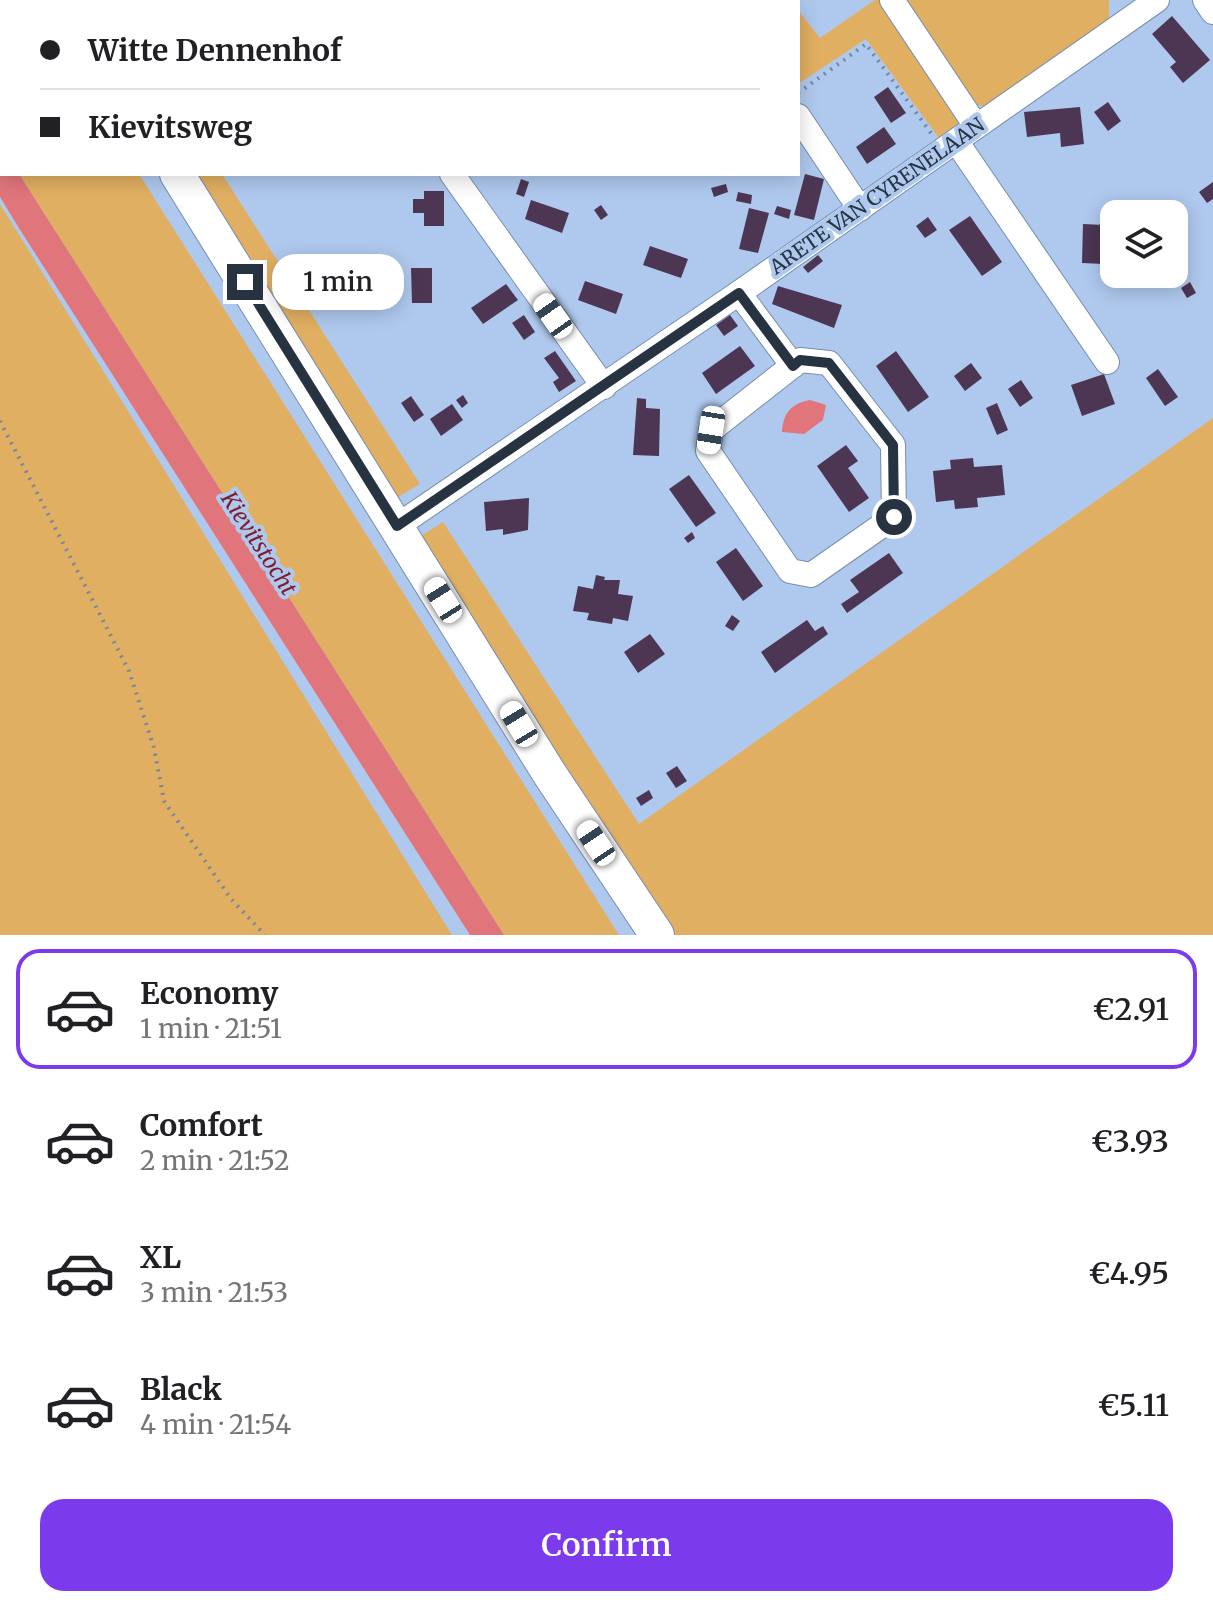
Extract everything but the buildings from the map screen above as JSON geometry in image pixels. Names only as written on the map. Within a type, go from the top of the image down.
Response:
[{"type":"street","points":[[892,0],[976,126]]},
{"type":"street","name":"ARETE VAN CYRENELAAN","points":[[397,526],[860,209],[976,126],[1122,10],[1157,0]]},
{"type":"street","points":[[1205,0],[1213,12]]},
{"type":"street","points":[[800,119],[860,209]]},
{"type":"street","points":[[949,145],[1107,362]]},
{"type":"street","points":[[178,176],[549,773],[657,935]]},
{"type":"street","points":[[453,176],[604,387]]},
{"type":"street","points":[[739,293],[793,366]]},
{"type":"street","points":[[800,360],[829,363],[893,445],[894,517],[811,575],[790,571],[708,451],[711,430],[793,366],[800,360]]},
{"type":"path","points":[[800,92],[866,44],[949,145]]},
{"type":"path","points":[[0,421],[129,671],[154,748],[164,801],[231,899],[265,935]]},
{"type":"shaded area","points":[[875,0],[885,0],[962,124],[939,138],[866,39],[800,83],[800,13],[820,38]]},
{"type":"shaded area","points":[[899,0],[1109,0],[1109,20],[987,106],[975,105]]},
{"type":"shaded area","points":[[0,176],[20,176],[504,935],[470,935],[0,197]]},
{"type":"shaded area","points":[[20,176],[140,176],[619,935],[504,935]]},
{"type":"shaded area","points":[[188,176],[223,176],[420,484],[393,500]]},
{"type":"shaded area","points":[[0,204],[452,935],[0,935]]},
{"type":"shaded area","points":[[810,400],[826,405],[823,420],[804,434],[782,432],[784,419],[790,410]]},
{"type":"shaded area","points":[[1213,418],[1213,935],[669,935],[418,538],[443,522],[639,824]]},
{"type":"route","points":[[245,282],[397,526],[739,293],[793,366],[800,360],[829,363],[893,445],[894,517]]},
{"type":"water label","name":"Kievitstocht","points":[[259,543]]}]
